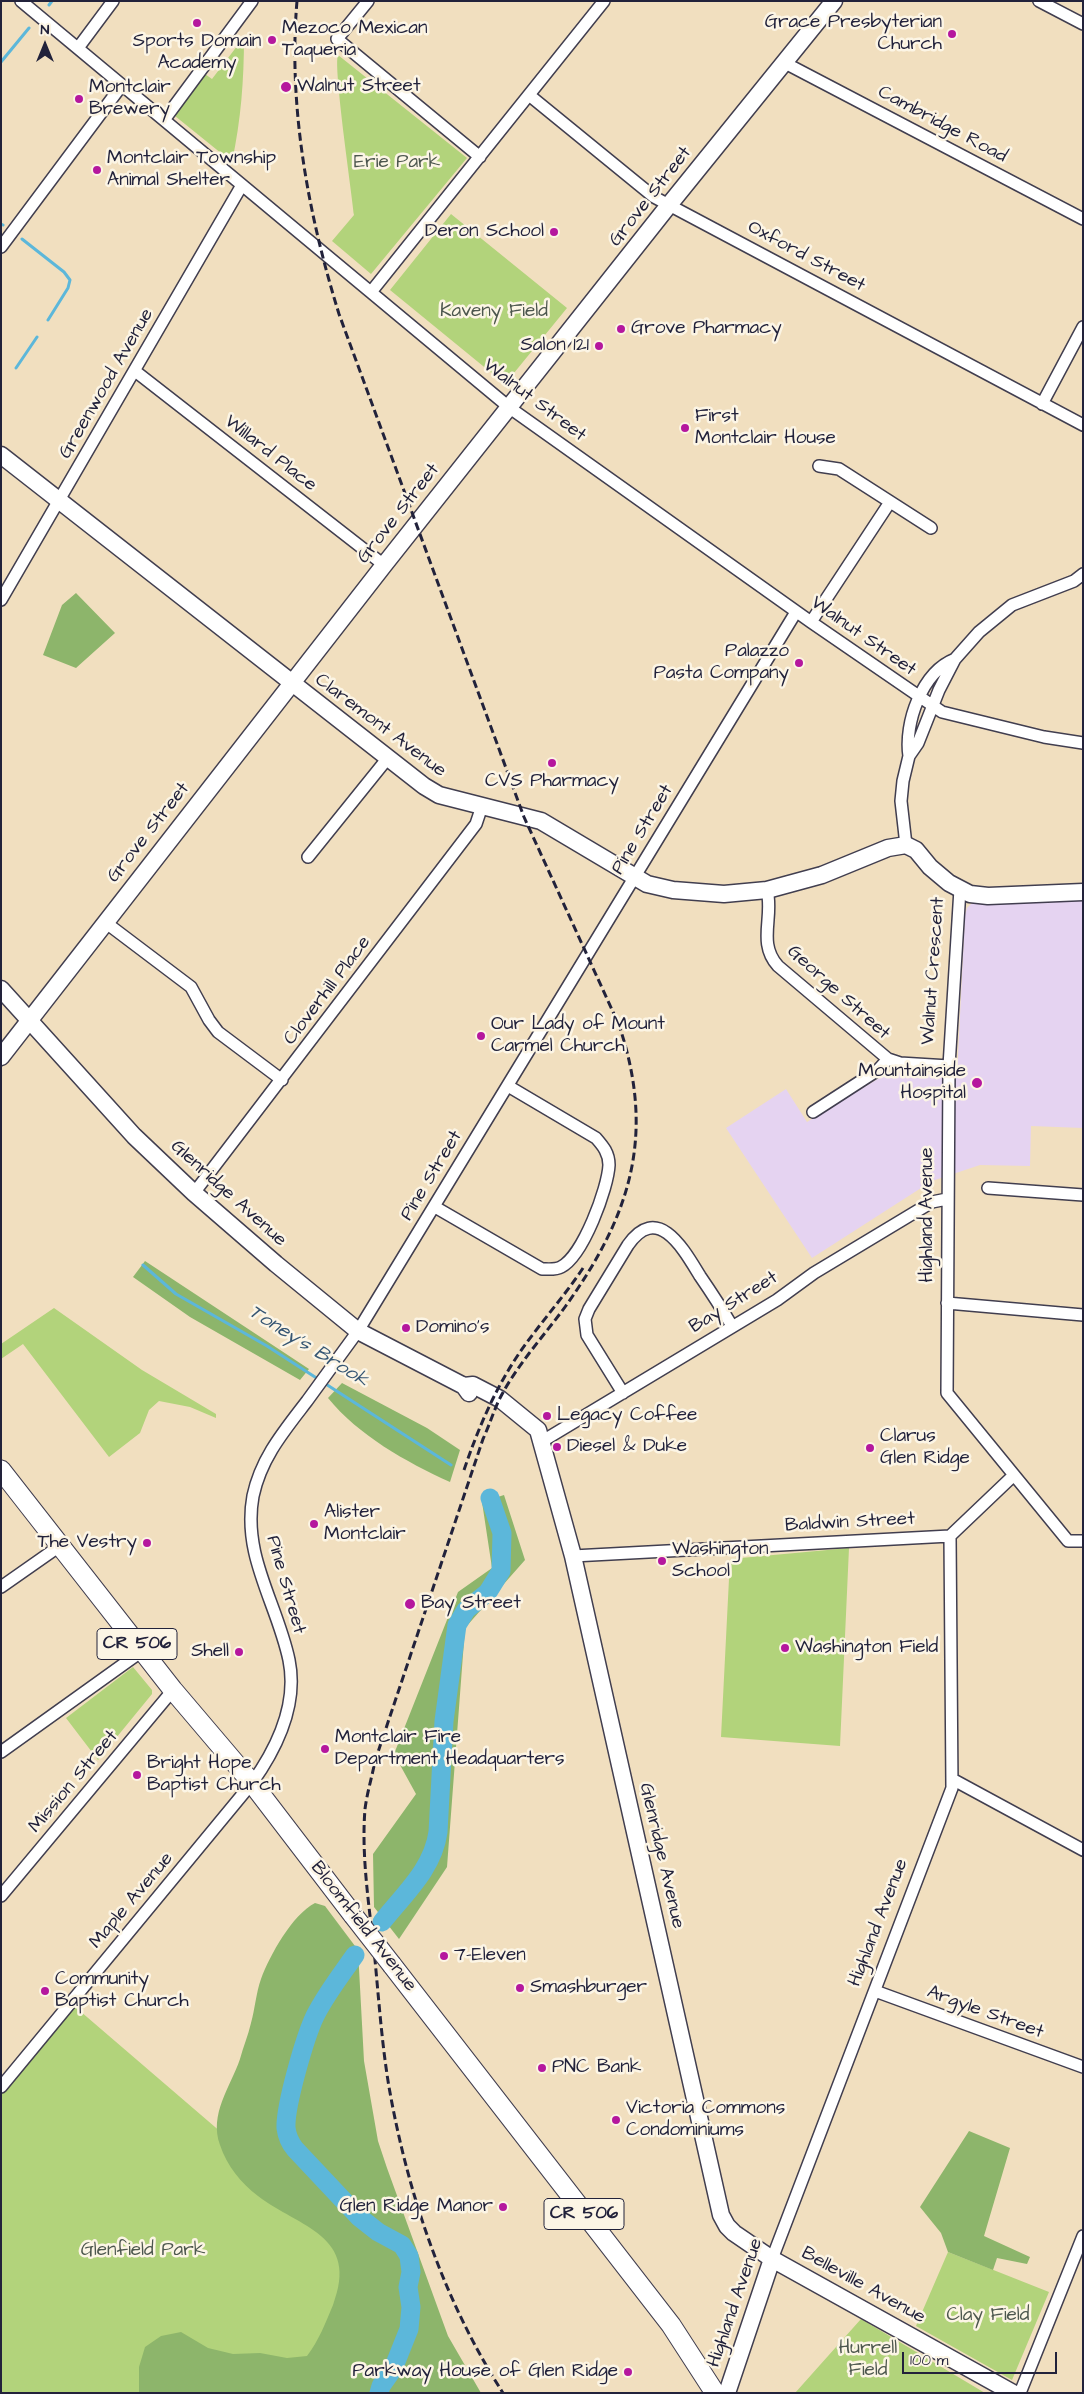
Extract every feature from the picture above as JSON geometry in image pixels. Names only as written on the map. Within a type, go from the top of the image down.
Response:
[{"type":"main road","name":"Bloomfield Avenue","points":[[1,1470],[173,1690],[252,1783],[671,2325],[715,2393]]},
{"type":"street","name":"Walnut Street","points":[[21,1],[510,408],[919,698],[947,713],[1035,735],[1083,743]]},
{"type":"street","points":[[78,48],[113,1]]},
{"type":"street","points":[[164,120],[252,1]]},
{"type":"street","points":[[368,1],[337,39],[480,157]]},
{"type":"street","points":[[371,292],[604,1]]},
{"type":"street","name":"Grove Street","points":[[1,1057],[384,565],[669,205],[834,1]]},
{"type":"street","points":[[1039,1],[1083,24]]},
{"type":"street","name":"Cambridge Road","points":[[785,63],[1083,219]]},
{"type":"street","points":[[1,248],[122,85]]},
{"type":"street","name":"Oxford Street","points":[[529,95],[654,197],[1083,425]]},
{"type":"street","name":"Greenwood Avenue","points":[[1,600],[242,185]]},
{"type":"street","points":[[1042,404],[1083,327]]},
{"type":"street","name":"Willard Place","points":[[135,371],[384,565]]},
{"type":"street","name":"Claremont Avenue","points":[[1,455],[387,759],[439,795],[541,821],[634,876],[657,887],[695,893],[724,894],[767,890],[822,875],[888,848],[906,845]]},
{"type":"street","points":[[819,466],[839,469],[931,528]]},
{"type":"street","points":[[811,622],[890,502]]},
{"type":"street","points":[[906,845],[901,801],[903,781],[909,756],[918,743],[932,706],[955,659],[979,632],[1012,605],[1080,581]]},
{"type":"street","name":"Pine Street","points":[[252,1783],[280,1733],[288,1706],[291,1680],[289,1659],[254,1554],[251,1529],[253,1497],[265,1460],[358,1331],[796,612]]},
{"type":"street","points":[[909,756],[907,742],[919,698],[928,683],[945,663],[955,659]]},
{"type":"street","points":[[308,858],[387,759]]},
{"type":"street","name":"Cloverhill Place","points":[[194,1193],[476,824],[482,806]]},
{"type":"street","name":"Walnut Crescent","points":[[906,845],[911,846],[930,867],[960,889],[949,1066]]},
{"type":"street","points":[[960,889],[970,894],[988,896],[1083,892]]},
{"type":"street","name":"George Street","points":[[767,890],[767,946],[773,960],[888,1059],[900,1063],[949,1066]]},
{"type":"street","points":[[105,922],[191,987],[208,1020],[218,1032],[282,1080]]},
{"type":"street","name":"Glenridge Avenue","points":[[1,989],[134,1136],[194,1193],[358,1331],[464,1386],[470,1394],[496,1408],[530,1436],[541,1442],[573,1556],[722,2215],[726,2226],[772,2259]]},
{"type":"street","points":[[813,1112],[878,1070],[888,1059]]},
{"type":"street","name":"Highland Avenue","points":[[949,1066],[947,1393],[1014,1475]]},
{"type":"street","points":[[435,1206],[542,1269],[561,1268],[575,1255],[588,1229],[605,1186],[609,1163],[606,1149],[596,1138],[508,1086]]},
{"type":"street","points":[[988,1188],[1083,1195]]},
{"type":"street","name":"Bay Street","points":[[541,1442],[777,1300],[814,1273],[932,1202],[947,1199]]},
{"type":"street","points":[[623,1393],[587,1335],[585,1319],[589,1309],[635,1236],[650,1228],[660,1229],[668,1233],[679,1243],[732,1326]]},
{"type":"street","points":[[947,1303],[1083,1315]]},
{"type":"street","points":[[950,1536],[1014,1475],[1068,1541],[1083,1541]]},
{"type":"street","name":"Highland Avenue","points":[[727,2393],[772,2259],[952,1788],[950,1536]]},
{"type":"street","name":"Baldwin Street","points":[[573,1556],[950,1536]]},
{"type":"street","points":[[1,1587],[61,1546]]},
{"type":"street","points":[[1,1752],[142,1651]]},
{"type":"street","name":"Mission Street","points":[[1,1896],[173,1690]]},
{"type":"street","points":[[952,1779],[1083,1850]]},
{"type":"street","name":"Maple Avenue","points":[[1,2086],[252,1783]]},
{"type":"street","name":"Argyle Street","points":[[874,1991],[1083,2067]]},
{"type":"street","points":[[1020,2393],[1083,2236]]},
{"type":"street","name":"Belleville Avenue","points":[[772,2259],[1013,2393]]},
{"type":"shaded area","name":"Mountainside Hospital","points":[[1083,899],[1083,1128],[1031,1126],[1030,1166],[980,1165],[932,1181],[812,1258],[726,1128],[786,1089],[807,1122],[889,1072],[957,1076],[965,915],[967,908],[971,904]]},
{"type":"green space","points":[[244,37],[241,100],[232,162],[175,116],[205,74],[212,79]]},
{"type":"green space","name":"Erie Park","points":[[338,55],[467,158],[371,274],[332,241],[354,215],[340,105]]},
{"type":"green space","name":"Kaveny Field","points":[[451,214],[567,308],[505,384],[390,290]]},
{"type":"green space","points":[[76,593],[115,633],[76,668],[43,655],[62,605]]},
{"type":"green space","points":[[145,1261],[309,1369],[300,1380],[190,1317],[133,1277]]},
{"type":"green space","points":[[54,1308],[142,1370],[216,1414],[216,1418],[190,1407],[159,1401],[149,1410],[140,1433],[109,1457],[23,1344],[1,1359],[1,1344]]},
{"type":"green space","points":[[342,1383],[427,1428],[460,1450],[450,1482],[400,1456],[368,1436],[354,1424],[328,1398]]},
{"type":"green space","points":[[504,1495],[525,1560],[465,1628],[447,1867],[399,1939],[374,1907],[373,1854],[416,1794],[394,1754],[458,1592],[492,1568],[482,1502]]},
{"type":"green space","name":"Washington Field","points":[[849,1548],[840,1746],[721,1737],[730,1559]]},
{"type":"green space","points":[[133,1667],[152,1690],[152,1694],[98,1760],[66,1718]]},
{"type":"green space","points":[[315,1903],[325,1906],[358,1950],[364,2061],[378,2141],[448,2336],[481,2393],[139,2393],[139,2367],[145,2347],[161,2336],[181,2332],[208,2348],[233,2354],[260,2353],[287,2358],[307,2356],[318,2338],[333,2305],[339,2282],[339,2263],[332,2248],[321,2236],[274,2207],[246,2186],[226,2160],[217,2134],[217,2123],[222,2101],[240,2059],[250,2028],[259,1984],[265,1969],[290,1926],[306,1909]]},
{"type":"green space","name":"Glenfield Park","points":[[73,2005],[371,2261],[301,2393],[1,2393],[1,2092]]},
{"type":"green space","points":[[969,2131],[1010,2148],[984,2236],[1030,2257],[1027,2264],[997,2258],[993,2270],[948,2252],[941,2233],[920,2207]]},
{"type":"green space","name":"Clay Field","points":[[948,2252],[1049,2292],[1012,2380],[916,2326]]},
{"type":"green space","name":"Hurrell Field","points":[[861,2319],[985,2393],[795,2393]]},
{"type":"waterway","name":"Toney's Brook","points":[[49,5],[52,1]]},
{"type":"waterway","name":"Toney's Brook","points":[[1,62],[29,28]]},
{"type":"waterway","name":"Toney's Brook","points":[[22,239],[64,272],[70,280],[68,288],[48,320]]},
{"type":"waterway","name":"Toney's Brook","points":[[16,368],[37,337]]},
{"type":"waterway","name":"Toney's Brook","points":[[143,1265],[176,1294],[267,1346],[451,1465]]},
{"type":"waterway","name":"Toney's Brook","points":[[382,1922],[424,1869],[435,1845],[438,1832],[444,1721],[457,1625],[466,1610],[488,1592],[501,1571],[502,1533],[490,1498]]},
{"type":"waterway","name":"Toney's Brook","points":[[355,1955],[324,2000],[311,2026],[292,2088],[286,2128],[289,2139],[295,2149],[359,2217],[378,2232],[402,2245],[409,2256],[411,2272],[408,2287],[411,2307],[409,2329],[393,2369],[381,2386],[379,2393]]},
{"type":"railway","points":[[297,1],[295,80],[303,159],[318,238],[339,314],[524,817],[619,1025],[630,1065],[635,1103],[636,1138],[631,1173],[621,1206],[606,1240],[588,1273],[565,1307],[513,1375],[497,1405],[483,1439],[375,1761],[365,1809],[364,1847],[384,2055],[397,2127],[418,2207],[446,2284],[463,2322],[503,2393]]},
{"type":"railway","points":[[464,1470],[487,1411],[501,1382],[526,1344],[585,1265]]},
{"type":"place","name":"Sports Domain Academy","points":[[197,23]]},
{"type":"place","name":"Grace Presbyterian Church","points":[[952,34]]},
{"type":"place","name":"Mezoco Mexican Taqueria","points":[[272,40]]},
{"type":"place","name":"Walnut Street","points":[[286,87]]},
{"type":"place","name":"Montclair Brewery","points":[[79,99]]},
{"type":"place","name":"Montclair Township Animal Shelter","points":[[97,170]]},
{"type":"place","name":"Deron School","points":[[554,232]]},
{"type":"place","name":"Grove Pharmacy","points":[[621,329]]},
{"type":"place","name":"Salon 121","points":[[599,346]]},
{"type":"place","name":"First Montclair House","points":[[685,428]]},
{"type":"place","name":"Palazzo Pasta Company","points":[[799,663]]},
{"type":"place","name":"CVS Pharmacy","points":[[552,763]]},
{"type":"place","name":"Our Lady of Mount Carmel Church","points":[[481,1036]]},
{"type":"place","name":"Mountainside Hospital","points":[[977,1083]]},
{"type":"place","name":"Domino's","points":[[406,1328]]},
{"type":"place","name":"Legacy Coffee","points":[[547,1416]]},
{"type":"place","name":"Diesel & Duke","points":[[557,1447]]},
{"type":"place","name":"Clarus Glen Ridge","points":[[870,1448]]},
{"type":"place","name":"Alister Montclair","points":[[314,1524]]},
{"type":"place","name":"The Vestry","points":[[147,1543]]},
{"type":"place","name":"Washington School","points":[[662,1561]]},
{"type":"place","name":"Bay Street","points":[[410,1604]]},
{"type":"place","name":"Washington Field","points":[[785,1648]]},
{"type":"place","name":"Shell","points":[[239,1652]]},
{"type":"place","name":"Montclair Fire Department Headquarters","points":[[325,1749]]},
{"type":"place","name":"Bright Hope Baptist Church","points":[[137,1775]]},
{"type":"place","name":"7-Eleven","points":[[444,1956]]},
{"type":"place","name":"Smashburger","points":[[520,1988]]},
{"type":"place","name":"Community Baptist Church","points":[[45,1991]]},
{"type":"place","name":"PNC Bank","points":[[542,2068]]},
{"type":"place","name":"Victoria Commons Condominiums","points":[[616,2120]]},
{"type":"place","name":"Glen Ridge Manor","points":[[503,2207]]},
{"type":"place","name":"Parkway House of Glen Ridge","points":[[628,2372]]}]
